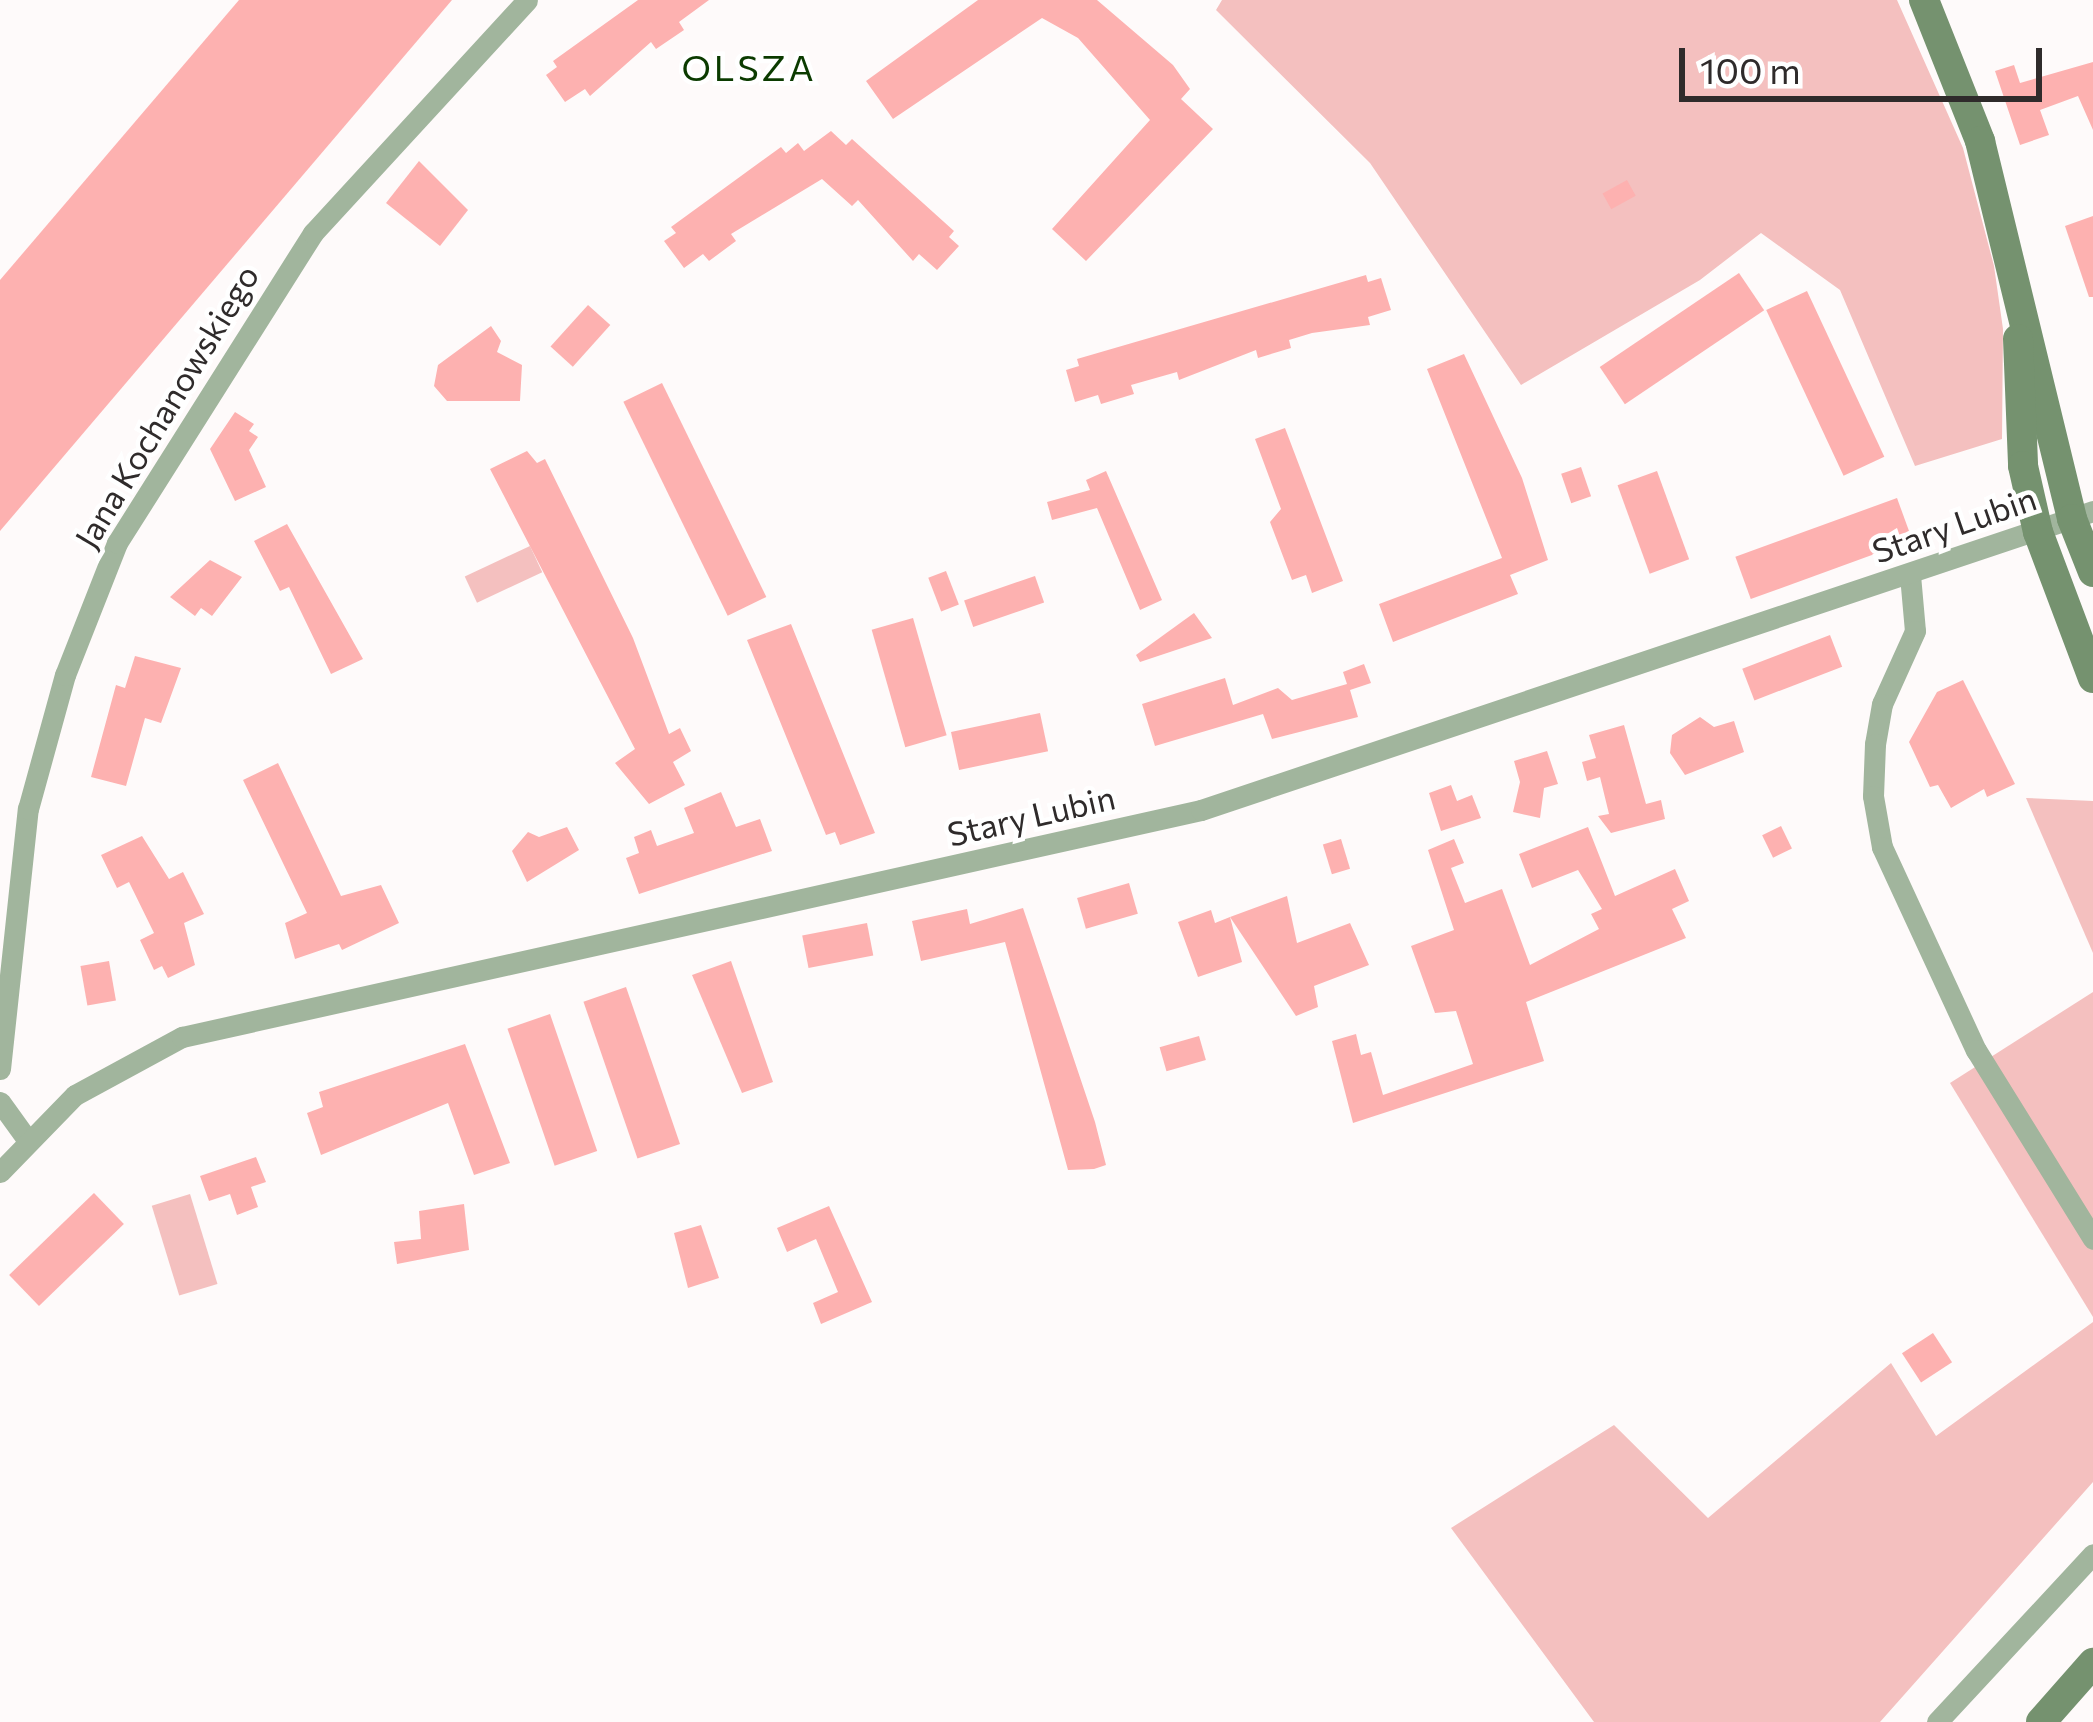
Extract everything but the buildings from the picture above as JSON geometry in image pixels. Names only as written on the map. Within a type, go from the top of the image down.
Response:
[{"type":"street","name":"Jana Kochanowskiego","points":[[0,1069],[28,808],[65,675],[117,543],[313,233],[527,0]]},
{"type":"street","points":[[1927,1],[1980,142],[2082,515],[2093,572]]},
{"type":"street","points":[[2017,273],[2020,439],[2038,532],[2093,678]]},
{"type":"street","name":"Stary Lubin","points":[[0,1172],[26,1138],[116,1066],[182,1037],[1201,810],[2082,515]]},
{"type":"street","points":[[1910,575],[1915,631],[1882,704],[1875,744],[1882,847],[1976,1050],[2093,1239]]},
{"type":"street","points":[[0,1102],[26,1138]]},
{"type":"street","points":[[1937,1722],[2093,1554]]},
{"type":"street","points":[[2041,1722],[2093,1663]]},
{"type":"shaded area","points":[[1222,0],[1897,0],[1963,148],[1994,266],[2003,329],[2002,439],[1915,466],[1840,290],[1761,233],[1700,280],[1521,385],[1370,163],[1216,10]]},
{"type":"shaded area","points":[[530,546],[542,572],[477,603],[465,576]]},
{"type":"shaded area","points":[[2026,798],[2093,801],[2093,953]]},
{"type":"shaded area","points":[[2093,992],[2093,1317],[1950,1083]]},
{"type":"shaded area","points":[[190,1194],[217,1284],[179,1296],[152,1206]]},
{"type":"shaded area","points":[[2093,1322],[2093,1482],[1880,1722],[1594,1722],[1451,1528],[1614,1425],[1708,1518],[1891,1363],[1936,1436]]},
{"type":"district","name":"OLSZA","points":[[749,67]]}]
